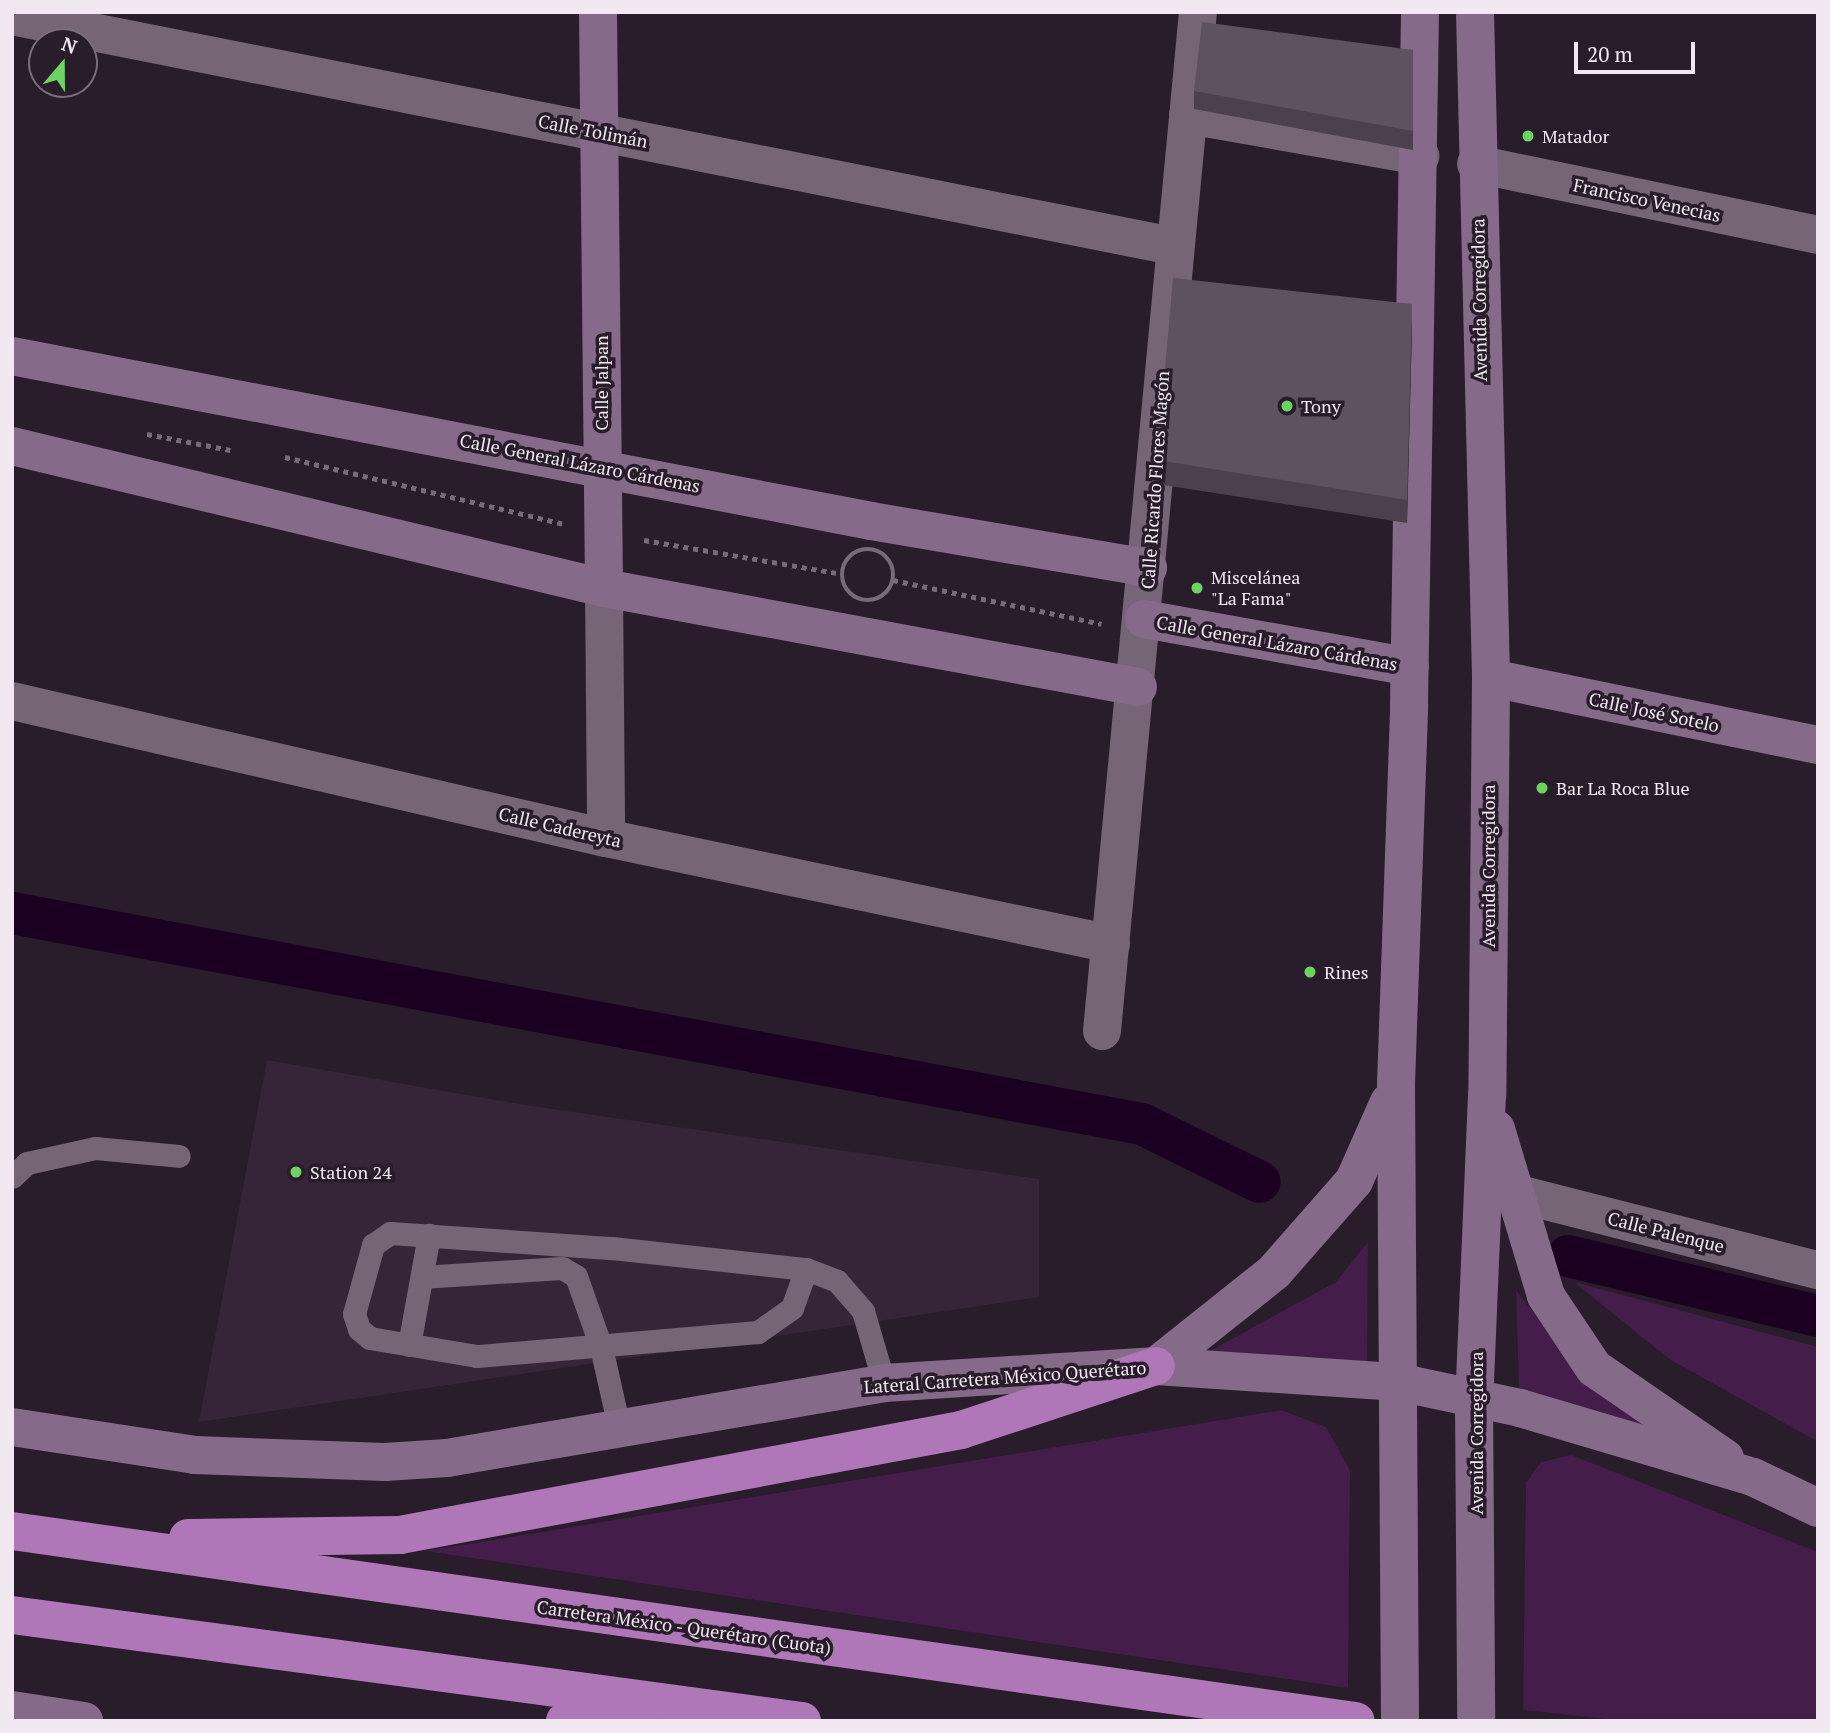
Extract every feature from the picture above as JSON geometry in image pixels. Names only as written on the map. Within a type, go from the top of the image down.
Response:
[{"type":"highway","points":[[64,1539],[400,1535],[961,1430],[1156,1366]]},
{"type":"highway","name":"Carretera México - Querétaro (Cuota)","points":[[12,1531],[1356,1721]]},
{"type":"highway","points":[[12,1615],[691,1703],[802,1721]]},
{"type":"highway","points":[[565,1721],[691,1703]]},
{"type":"main road","name":"Calle Jalpan","points":[[598,12],[601,132],[600,466],[604,588]]},
{"type":"main road","points":[[1401,1721],[1396,1084],[1410,667],[1420,12]]},
{"type":"main road","name":"Avenida Corregidora","points":[[1475,12],[1476,164],[1491,678],[1487,1095],[1474,1400],[1476,1721]]},
{"type":"main road","name":"Calle General Lázaro Cárdenas","points":[[12,356],[600,466],[871,521],[1148,568]]},
{"type":"main road","points":[[12,446],[604,588],[1138,687]]},
{"type":"main road","name":"Calle General Lázaro Cárdenas","points":[[1143,626],[1410,667]]},
{"type":"main road","name":"Calle José Sotelo","points":[[1491,678],[1818,745]]},
{"type":"main road","points":[[1156,1366],[1274,1272],[1347,1190],[1376,1138],[1396,1084]]},
{"type":"main road","points":[[1487,1095],[1546,1296],[1594,1368],[1753,1477]]},
{"type":"main road","name":"Lateral Carretera México Querétaro","points":[[12,1427],[194,1455],[385,1462],[447,1458],[884,1383],[1156,1366],[1398,1382],[1520,1408],[1753,1477],[1818,1508]]},
{"type":"main road","points":[[12,1710],[84,1721]]},
{"type":"street","name":"Calle Ricardo Flores Magón","points":[[1102,1031],[1138,687],[1173,246],[1198,12]]},
{"type":"street","name":"Calle Tolimán","points":[[12,16],[1173,246]]},
{"type":"street","points":[[1188,116],[1419,156]]},
{"type":"street","name":"Francisco Venecias","points":[[1476,164],[1818,235]]},
{"type":"street","name":"Calle Jalpan","points":[[604,588],[606,838]]},
{"type":"street","name":"Calle Cadereyta","points":[[12,701],[606,838],[1111,944]]},
{"type":"street","name":"Calle Palenque","points":[[1515,1193],[1818,1270]]},
{"type":"lane","points":[[12,1177],[27,1163],[95,1148],[179,1156]]},
{"type":"lane","points":[[806,1269],[792,1308],[758,1332],[477,1356],[370,1338],[359,1329],[354,1314],[373,1245],[380,1237],[390,1233],[806,1269],[837,1281],[863,1311],[884,1383]]},
{"type":"lane","points":[[409,1345],[429,1235]]},
{"type":"lane","points":[[422,1277],[562,1268],[576,1276],[601,1347],[620,1427]]},
{"type":"path","points":[[231,460],[233,440]]},
{"type":"path","points":[[282,467],[285,447]]},
{"type":"path","points":[[285,457],[602,533],[842,574]]},
{"type":"path","points":[[867,549],[889,560],[893,580],[881,597],[860,600],[844,585],[842,574],[851,555],[867,549]]},
{"type":"path","points":[[893,580],[1143,626]]},
{"type":"shaded area","points":[[267,1060],[525,1105],[1039,1179],[1039,1297],[199,1422]]},
{"type":"shaded area","points":[[1368,1242],[1367,1366],[1208,1352],[1336,1282]]},
{"type":"shaded area","points":[[1574,1282],[1818,1347],[1818,1442],[1669,1359]]},
{"type":"shaded area","points":[[1516,1290],[1558,1345],[1670,1443],[1519,1390]]},
{"type":"shaded area","points":[[1281,1410],[1326,1427],[1350,1470],[1348,1688],[426,1551]]},
{"type":"shaded area","points":[[1571,1455],[1818,1552],[1818,1721],[1624,1721],[1523,1710],[1526,1483],[1541,1462]]},
{"type":"building","points":[[1202,22],[1413,50],[1413,131],[1194,91]]},
{"type":"building","name":"Tony","points":[[1173,278],[1412,304],[1407,500],[1157,460]]},
{"type":"waterway","points":[[12,913],[1142,1124],[1260,1182]]},
{"type":"waterway","points":[[1568,1256],[1818,1316]]},
{"type":"place","name":"Matador","points":[[1528,136]]},
{"type":"place","name":"Tony","points":[[1287,406]]},
{"type":"place","name":"Miscelánea \"La Fama\"","points":[[1197,588]]},
{"type":"place","name":"Bar La Roca Blue","points":[[1542,788]]},
{"type":"place","name":"Rines","points":[[1310,972]]},
{"type":"place","name":"Station 24","points":[[296,1172]]}]
